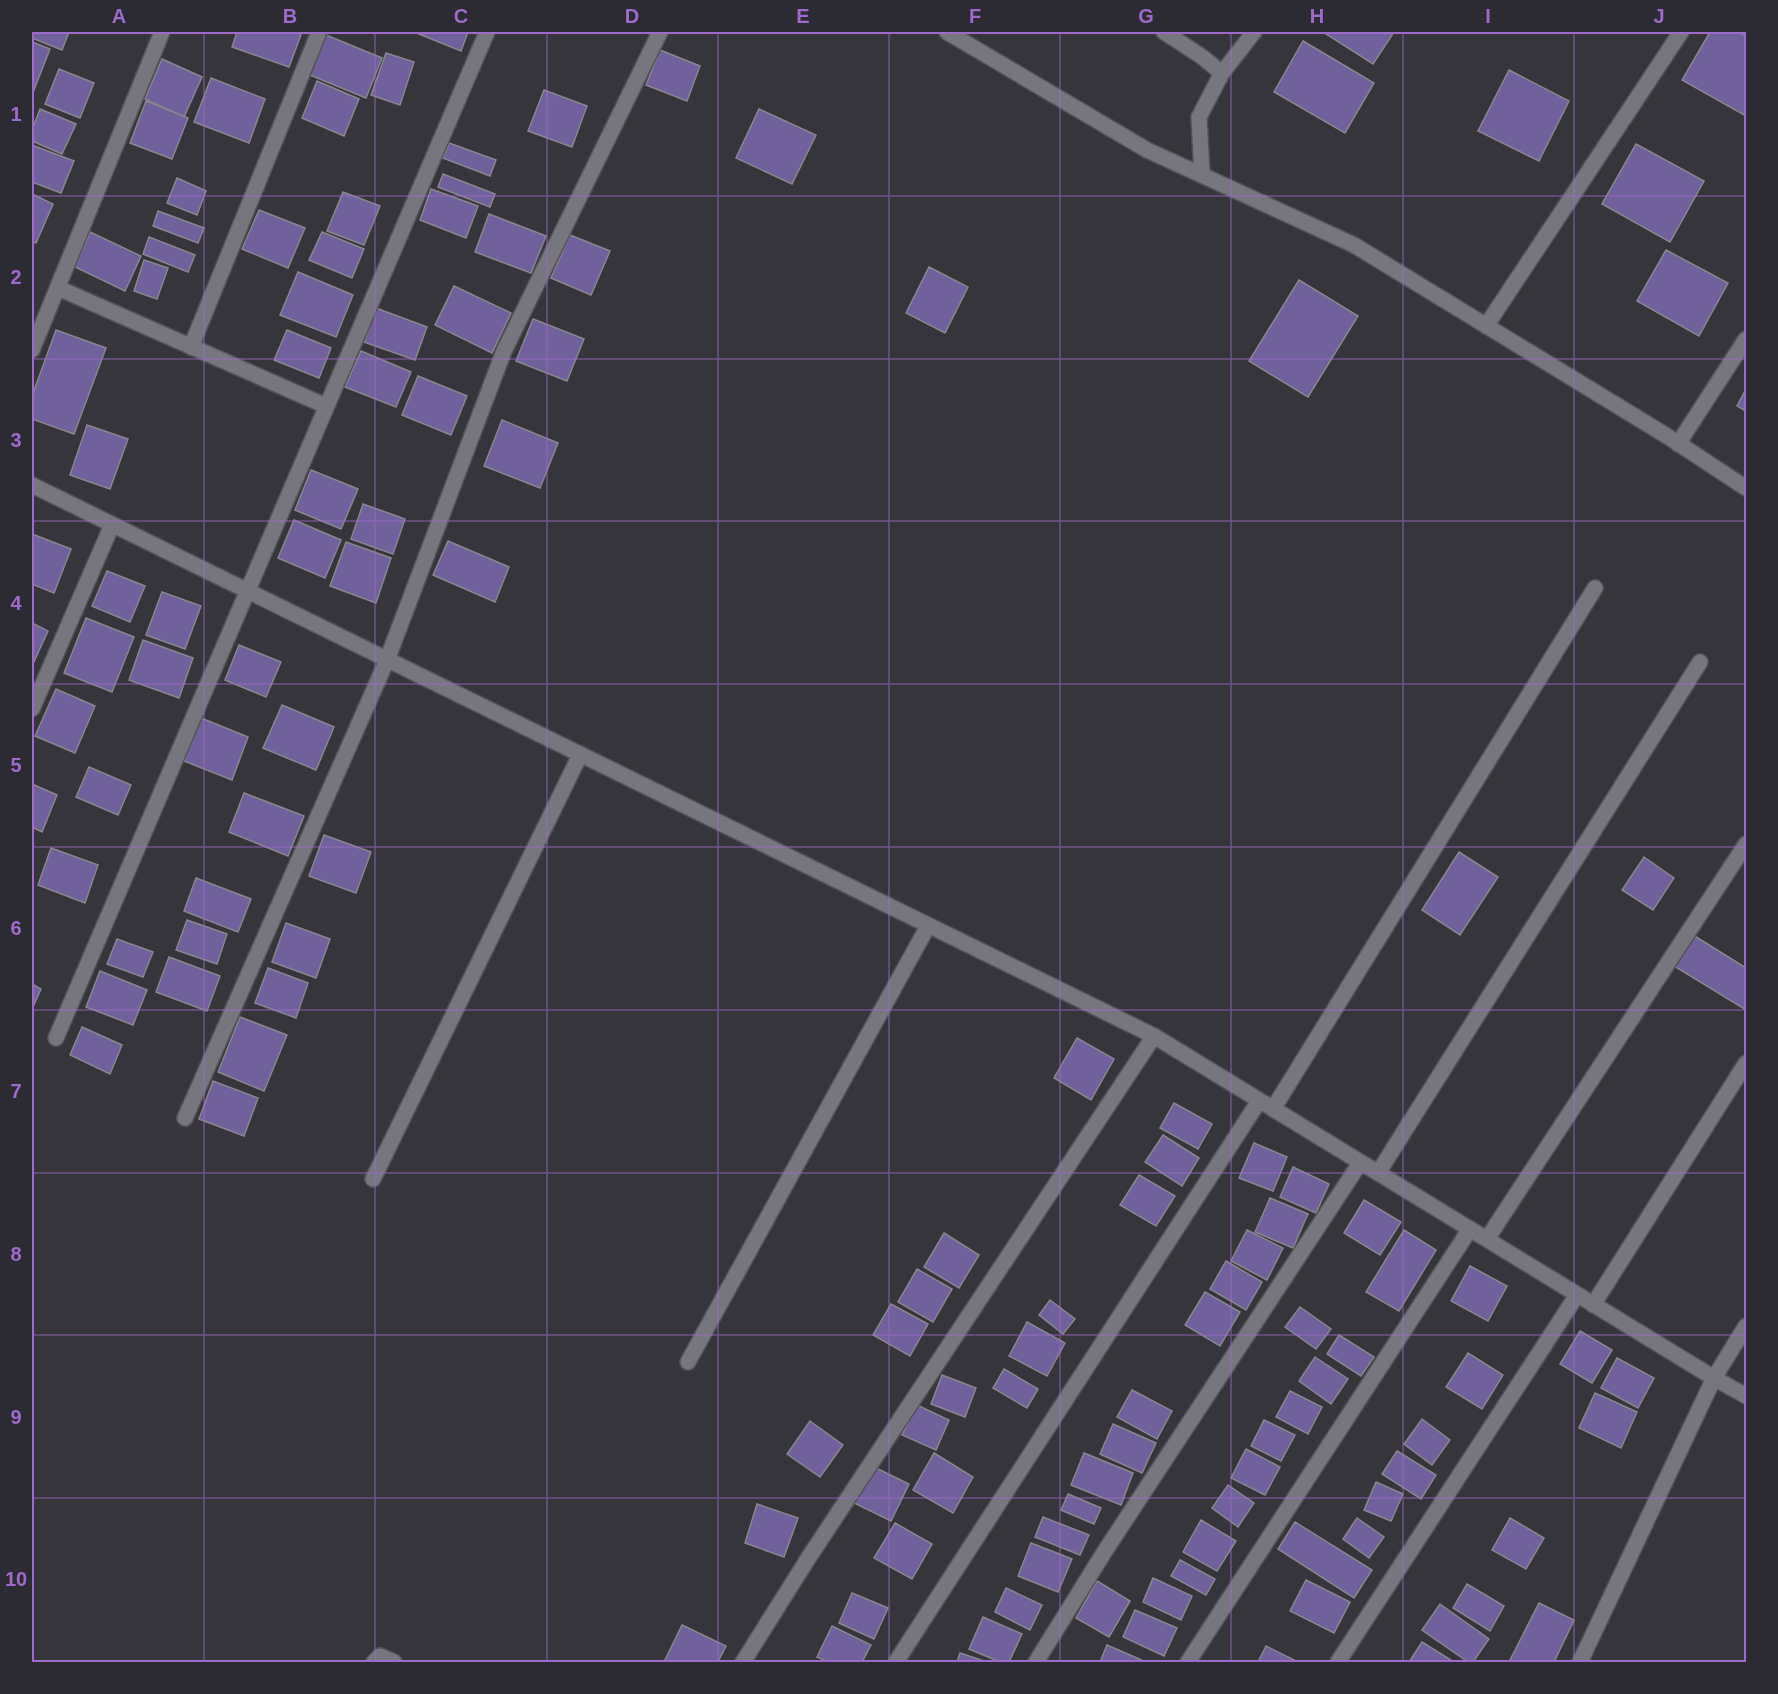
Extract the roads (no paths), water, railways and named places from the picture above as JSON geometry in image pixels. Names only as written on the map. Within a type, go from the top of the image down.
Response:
[{"type":"street","points":[[32,350],[162,32]]},
{"type":"street","points":[[191,347],[319,32]]},
{"type":"street","points":[[56,1038],[486,32]]},
{"type":"street","points":[[185,1118],[387,660],[504,351],[660,32]]},
{"type":"street","points":[[947,32],[1147,150],[1354,245],[1746,488]]},
{"type":"street","points":[[1164,32],[1222,73]]},
{"type":"street","points":[[1202,175],[1199,117],[1222,73],[1254,32]]},
{"type":"street","points":[[1486,326],[1681,32]]},
{"type":"street","points":[[58,288],[326,406]]},
{"type":"street","points":[[1678,444],[1746,339]]},
{"type":"street","points":[[32,485],[1154,1036],[1746,1396]]},
{"type":"street","points":[[32,709],[112,525]]},
{"type":"street","points":[[1273,1109],[1595,588]]},
{"type":"street","points":[[1378,1173],[1700,662]]},
{"type":"street","points":[[373,1179],[580,755]]},
{"type":"street","points":[[1487,1239],[1746,844]]},
{"type":"street","points":[[688,1362],[928,926]]},
{"type":"street","points":[[743,1662],[809,1557],[1154,1036]]},
{"type":"street","points":[[1593,1305],[1746,1063]]},
{"type":"street","points":[[896,1662],[1259,1101]]},
{"type":"street","points":[[1036,1662],[1105,1551],[1360,1162]]},
{"type":"street","points":[[1188,1662],[1470,1229]]},
{"type":"street","points":[[1338,1662],[1577,1294]]},
{"type":"street","points":[[1580,1662],[1714,1378],[1746,1326]]},
{"type":"street","points":[[374,1662],[380,1656],[394,1662]]}]
